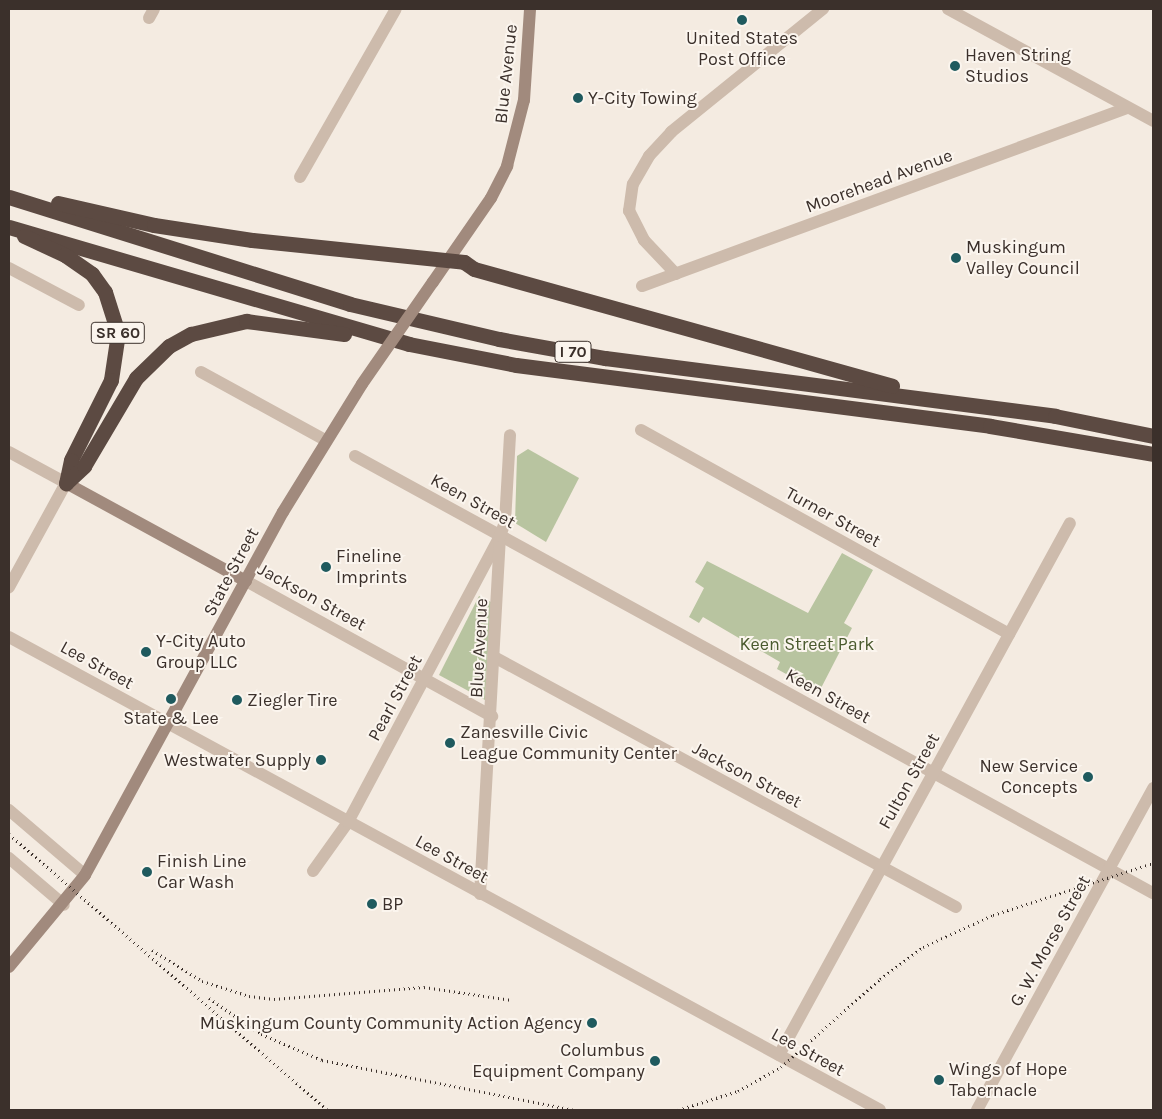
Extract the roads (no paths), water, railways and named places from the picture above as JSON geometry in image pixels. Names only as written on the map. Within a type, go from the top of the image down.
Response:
[{"type":"highway","points":[[9,196],[154,225],[447,262],[464,262],[474,269],[941,400]]},
{"type":"highway","name":"I 70","points":[[9,196],[350,304],[499,339],[605,358],[1055,416],[1153,436]]},
{"type":"highway","name":"I 70","points":[[9,228],[409,344],[516,365],[990,426],[1153,454]]},
{"type":"highway","name":"SR 60","points":[[9,228],[65,255],[92,274],[114,313],[117,354],[111,380],[71,460],[66,483]]},
{"type":"highway","points":[[66,483],[84,466],[136,378],[169,346],[191,334],[230,324],[275,322],[409,344]]},
{"type":"main road","name":"Blue Avenue","points":[[491,198],[516,139],[524,100],[530,9]]},
{"type":"main road","name":"State Street","points":[[9,967],[64,905],[85,875],[325,440],[491,198]]},
{"type":"main road","name":"Jackson Street","points":[[66,483],[246,581]]},
{"type":"street","points":[[300,177],[396,9]]},
{"type":"street","points":[[676,274],[644,240],[629,211],[633,184],[649,156],[678,126],[823,9]]},
{"type":"street","points":[[948,9],[1153,122]]},
{"type":"street","name":"Moorehead Avenue","points":[[642,286],[1127,108]]},
{"type":"street","points":[[9,268],[79,305]]},
{"type":"street","points":[[201,372],[325,440]]},
{"type":"street","name":"Turner Street","points":[[641,430],[1009,634]]},
{"type":"street","name":"Blue Avenue","points":[[480,894],[496,658],[500,536],[505,522],[510,435]]},
{"type":"street","name":"Jackson Street","points":[[9,452],[66,483]]},
{"type":"street","name":"Keen Street","points":[[355,456],[1153,893]]},
{"type":"street","points":[[9,587],[66,483]]},
{"type":"street","name":"Fulton Street","points":[[778,1055],[1070,523]]},
{"type":"street","name":"Pearl Street","points":[[313,871],[348,822],[500,536]]},
{"type":"street","name":"Jackson Street","points":[[246,581],[492,716]]},
{"type":"street","name":"Lee Street","points":[[9,637],[880,1110]]},
{"type":"street","name":"Jackson Street","points":[[496,658],[956,907]]},
{"type":"street","name":"G. W. Morse Street","points":[[977,1110],[1153,788]]},
{"type":"street","points":[[9,810],[85,875]]},
{"type":"street","points":[[9,858],[64,905]]},
{"type":"railway","points":[[9,834],[328,1110]]},
{"type":"railway","points":[[678,1110],[738,1091],[781,1067],[880,979],[923,947],[993,915],[1153,863]]},
{"type":"railway","points":[[152,950],[202,981],[249,996],[274,999],[424,987],[512,1000]]},
{"type":"railway","points":[[209,998],[261,1034],[322,1060],[574,1110]]},
{"type":"place","name":"United States Post Office","points":[[742,20]]},
{"type":"place","name":"Haven String Studios","points":[[955,66]]},
{"type":"place","name":"Y-City Towing","points":[[578,98]]},
{"type":"place","name":"Muskingum Valley Council","points":[[956,258]]},
{"type":"place","name":"Fineline Imprints","points":[[326,567]]},
{"type":"place","name":"Y-City Auto Group LLC","points":[[146,652]]},
{"type":"place","name":"State & Lee","points":[[171,699]]},
{"type":"place","name":"Ziegler Tire","points":[[237,700]]},
{"type":"place","name":"Zanesville Civic League Community Center","points":[[450,743]]},
{"type":"place","name":"Westwater Supply","points":[[321,760]]},
{"type":"place","name":"New Service Concepts","points":[[1088,777]]},
{"type":"place","name":"Finish Line Car Wash","points":[[147,872]]},
{"type":"place","name":"BP","points":[[372,904]]},
{"type":"place","name":"Muskingum County Community Action Agency","points":[[592,1023]]},
{"type":"place","name":"Columbus Equipment Company","points":[[655,1061]]},
{"type":"place","name":"Wings of Hope Tabernacle","points":[[939,1080]]},
{"type":"park label","name":"Keen Street Park","points":[[807,644]]}]
